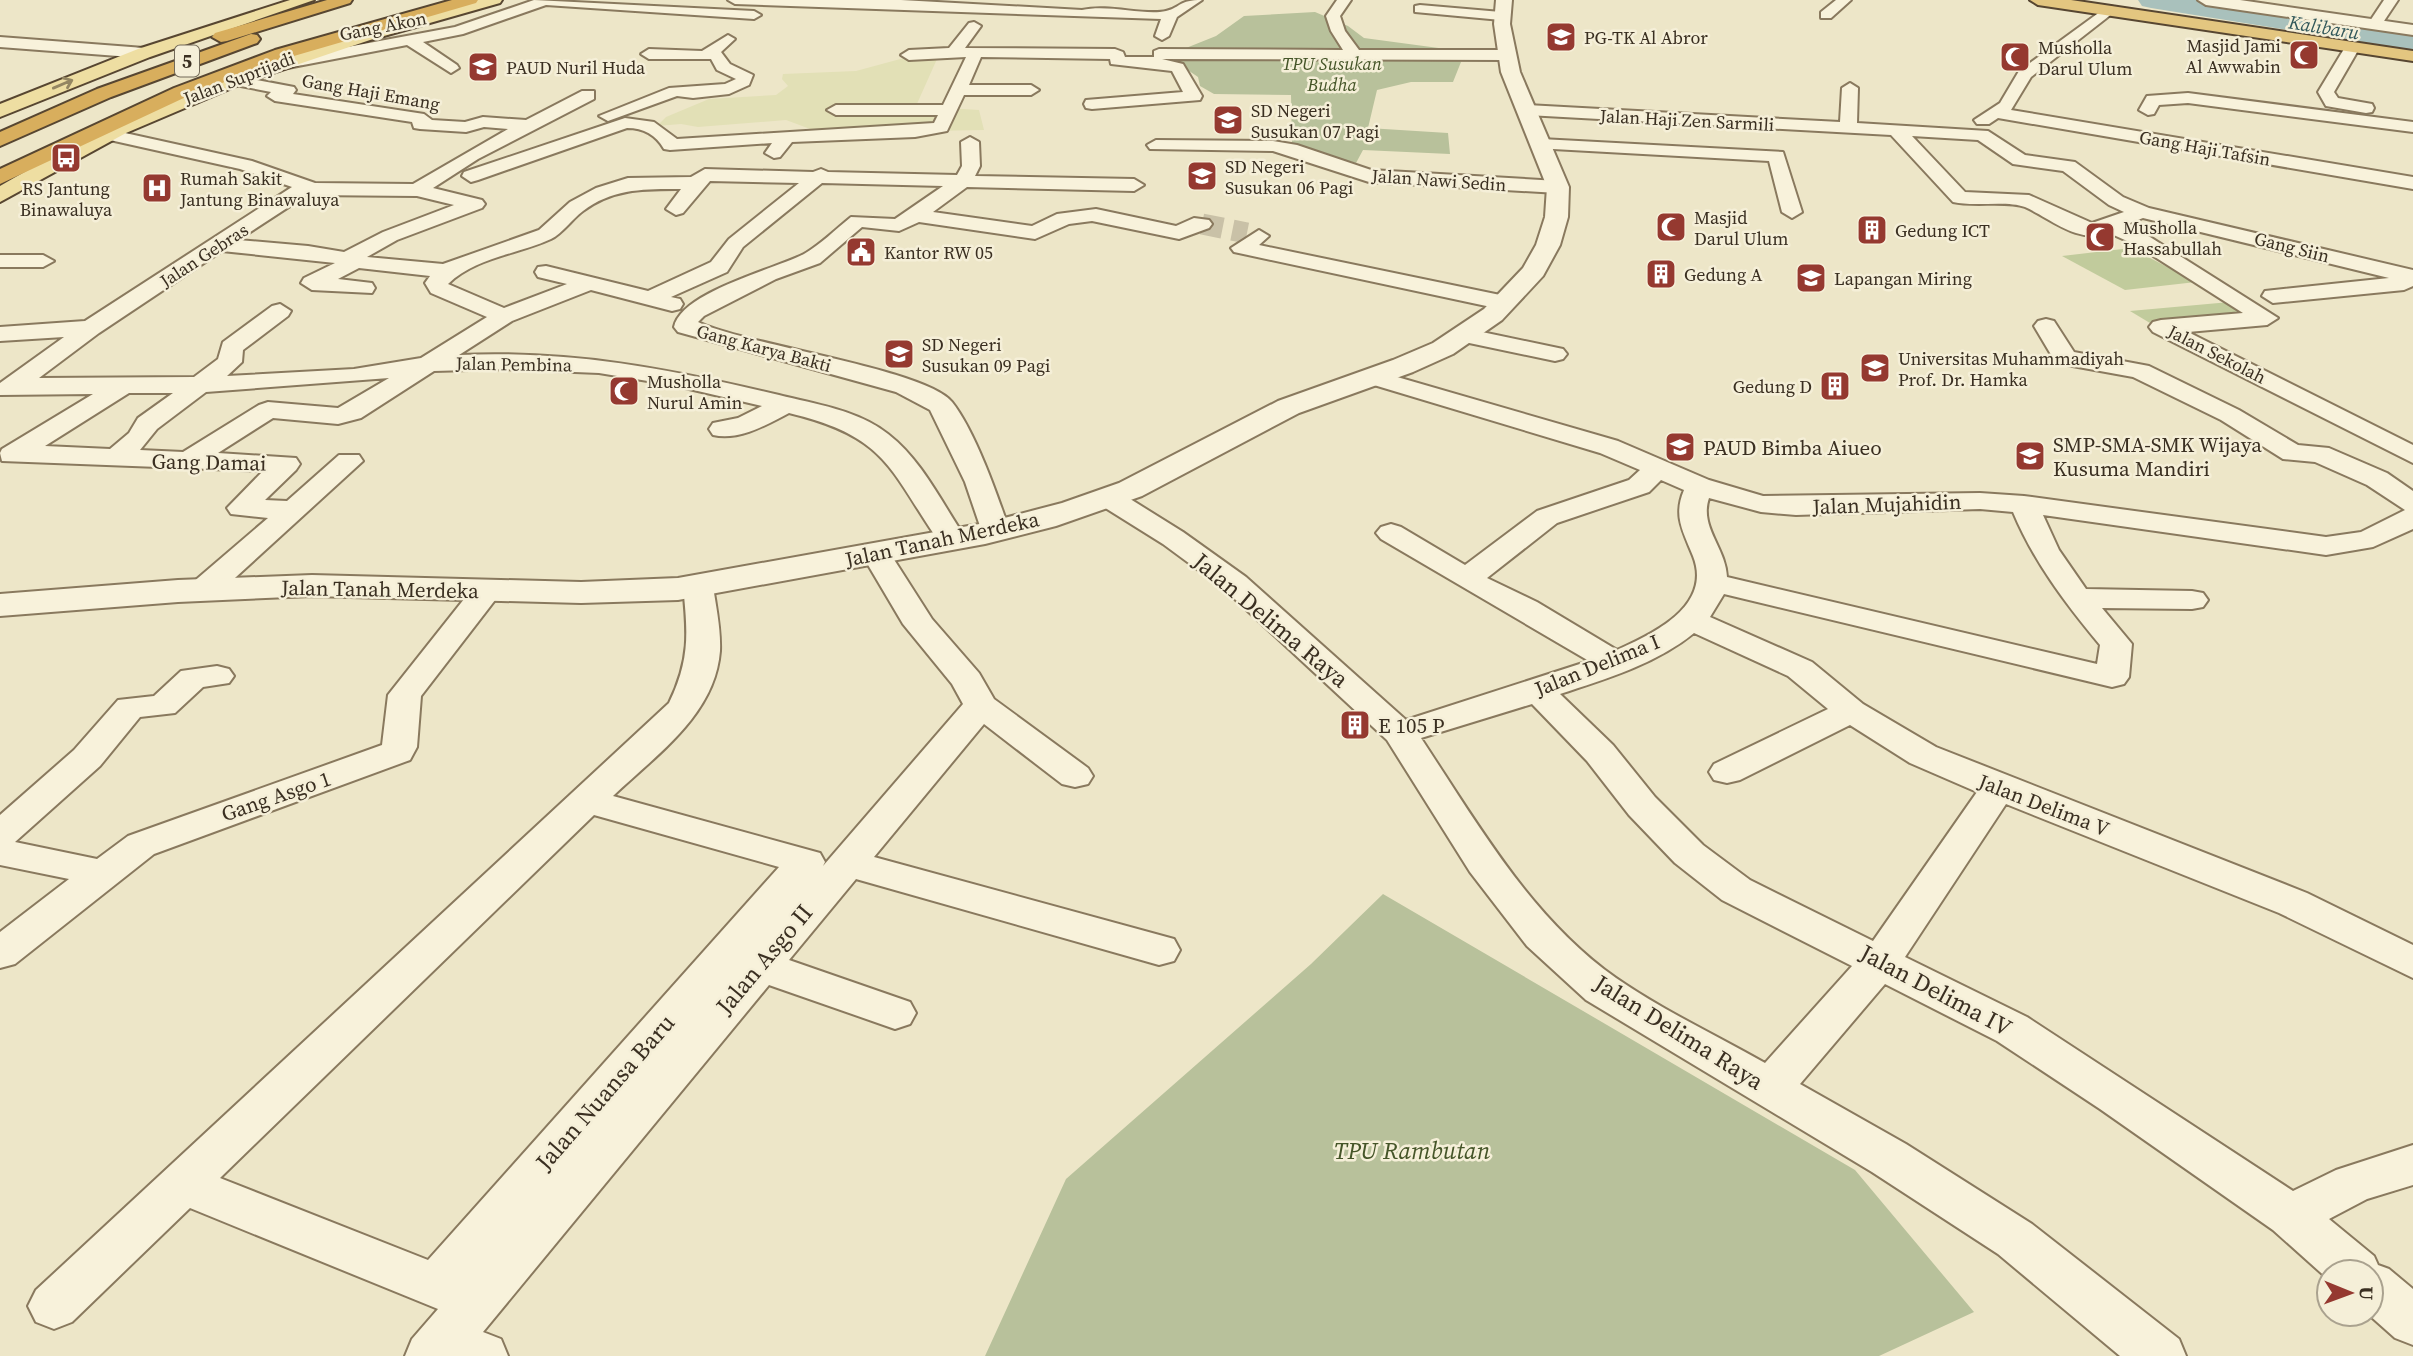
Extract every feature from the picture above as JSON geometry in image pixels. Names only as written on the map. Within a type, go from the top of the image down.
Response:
[{"type":"highway","points":[[0,131],[158,60],[230,34],[344,0]]},
{"type":"highway","name":"5","points":[[0,167],[82,122],[202,70],[326,27],[422,0]]},
{"type":"highway","points":[[0,177],[169,98],[281,54],[470,0]]},
{"type":"highway","points":[[2038,0],[2413,54]]},
{"type":"highway","points":[[2072,0],[2413,54]]},
{"type":"highway","name":"5","points":[[0,141],[104,93],[175,65],[368,4]]},
{"type":"main road","points":[[0,111],[144,52],[306,0]]},
{"type":"main road","name":"Jalan Suprijadi","points":[[0,195],[107,134],[231,80],[335,43],[494,0]]},
{"type":"street","points":[[547,0],[618,8],[754,15]]},
{"type":"street","name":"Gang Akon","points":[[262,68],[411,41],[492,22],[547,0]]},
{"type":"street","points":[[735,0],[860,1],[1060,13],[1117,0]]},
{"type":"street","points":[[997,10],[1014,0]]},
{"type":"street","points":[[1092,104],[1168,112],[1194,96],[1178,67],[1158,66],[1158,58],[1163,22],[1168,15],[1195,0]]},
{"type":"street","points":[[1344,0],[1333,16],[1333,22],[1354,54]]},
{"type":"street","points":[[1429,0],[1419,8],[1502,8]]},
{"type":"street","points":[[1826,15],[1844,0]]},
{"type":"street","points":[[2206,0],[2413,30]]},
{"type":"street","points":[[2375,24],[2391,0]]},
{"type":"street","points":[[649,54],[699,57],[711,53],[769,2]]},
{"type":"street","points":[[914,18],[930,6]]},
{"type":"street","points":[[1091,6],[1168,15]]},
{"type":"street","name":"Jalan Tanah Merdeka","points":[[0,605],[202,591],[359,585],[576,594],[698,586],[952,540],[1110,498],[1181,466],[1279,411],[1419,360],[1463,335],[1505,303],[1527,281],[1554,235],[1560,205],[1558,187],[1502,39],[1502,8]]},
{"type":"street","points":[[1982,135],[1981,123],[1986,116],[1998,113],[2006,106],[2025,74],[2108,10]]},
{"type":"street","points":[[1009,26],[1020,26],[1028,11]]},
{"type":"street","points":[[948,26],[980,26],[954,52]]},
{"type":"street","points":[[0,32],[19,35],[0,41]]},
{"type":"street","points":[[1073,54],[1076,33]]},
{"type":"street","points":[[0,41],[144,52]]},
{"type":"street","points":[[411,41],[451,68]]},
{"type":"street","points":[[2352,47],[2326,92],[2329,100],[2342,105],[2413,114]]},
{"type":"street","points":[[909,55],[954,52],[1115,54],[1118,55],[1117,61],[1354,54],[1508,55]]},
{"type":"street","points":[[607,116],[675,91],[695,93],[729,89],[743,82],[745,75],[723,67],[720,58],[711,53]]},
{"type":"street","points":[[670,145],[928,131],[943,125],[975,54]]},
{"type":"street","name":"Gang Haji Emang","points":[[231,80],[288,90],[275,96],[424,120],[420,124],[466,127],[483,122],[530,126]]},
{"type":"street","points":[[1849,127],[1850,88]]},
{"type":"street","points":[[961,90],[1031,90]]},
{"type":"street","points":[[420,189],[472,155],[588,95]]},
{"type":"street","points":[[2148,110],[2153,100],[2180,98],[2413,127]]},
{"type":"street","points":[[563,110],[633,122],[657,130],[668,138],[670,145]]},
{"type":"street","points":[[836,110],[949,110]]},
{"type":"street","name":"Jalan Haji Zen Sarmili","points":[[1527,110],[1982,135]]},
{"type":"street","points":[[1095,215],[1142,174],[1168,112]]},
{"type":"street","name":"Gang Haji Tafsin","points":[[1998,113],[2413,183]]},
{"type":"street","points":[[2127,135],[2132,124],[2138,120],[2287,143]]},
{"type":"street","points":[[107,134],[245,165],[304,183],[307,186],[304,189],[420,189],[443,187],[609,127],[633,122]]},
{"type":"street","points":[[1897,131],[1959,198],[2029,201],[2043,211],[2094,230],[2142,212]]},
{"type":"street","points":[[2208,149],[2221,133]]},
{"type":"street","name":"Gang Siin","points":[[1982,135],[2020,160],[2068,166],[2116,201],[2142,212],[2413,276]]},
{"type":"street","points":[[757,175],[787,137]]},
{"type":"street","points":[[963,181],[971,166],[970,142]]},
{"type":"street","points":[[1541,144],[1777,156],[1792,212]]},
{"type":"street","points":[[505,316],[439,288],[436,283],[446,271],[467,260],[546,234],[577,206],[628,184],[662,156],[670,145]]},
{"type":"street","name":"Jalan Nawi Sedin","points":[[1156,145],[1272,146],[1369,176],[1558,187]]},
{"type":"street","points":[[628,184],[757,175],[963,181],[1142,174]]},
{"type":"street","points":[[546,272],[662,300],[719,267],[736,243],[821,176]]},
{"type":"street","points":[[676,209],[700,179]]},
{"type":"street","name":"Gang Karya Bakti","points":[[963,181],[901,225],[858,221],[812,258],[768,274],[696,311],[687,321],[686,327],[905,387],[941,405],[979,482],[995,529]]},
{"type":"street","name":"Jalan Gebras","points":[[8,389],[91,328],[304,189]]},
{"type":"street","points":[[364,288],[312,283],[390,236],[474,204],[420,189]]},
{"type":"street","points":[[916,215],[1035,233],[1064,218],[1095,215],[1179,233],[1194,224],[1202,224]]},
{"type":"street","name":"Jalan Sekolah","points":[[2107,224],[2143,240],[2267,318],[2161,327],[2413,455]]},
{"type":"street","points":[[1247,233],[1259,237],[1241,248],[1505,303]]},
{"type":"street","points":[[219,245],[308,252],[387,267],[446,271]]},
{"type":"street","points":[[0,261],[43,261]]},
{"type":"street","points":[[187,461],[268,410],[346,415],[505,316],[592,282]]},
{"type":"street","points":[[2273,296],[2413,282]]},
{"type":"street","points":[[122,451],[139,438],[147,424],[230,362],[231,347],[280,311]]},
{"type":"street","points":[[2046,326],[2064,358],[2140,371],[2230,415],[2292,453],[2320,454],[2378,479],[2413,504]]},
{"type":"street","points":[[0,334],[91,328]]},
{"type":"street","points":[[1463,335],[1555,354]]},
{"type":"street","name":"Jalan Pembina","points":[[8,389],[120,388],[354,376],[430,364],[524,363],[615,368],[708,385],[830,417],[882,442],[906,470],[952,540]]},
{"type":"street","points":[[2168,385],[2241,366]]},
{"type":"street","name":"Jalan Mujahidin","points":[[1373,377],[1609,447],[1699,486],[1761,503],[1796,506],[1980,501],[2024,504],[2326,546],[2355,545],[2376,540],[2413,517]]},
{"type":"street","points":[[8,458],[120,388]]},
{"type":"street","points":[[722,429],[745,425],[785,405]]},
{"type":"street","name":"Gang Damai","points":[[8,458],[286,464],[241,508],[294,510]]},
{"type":"street","points":[[202,591],[349,461]]},
{"type":"street","points":[[1465,579],[1547,517],[1639,486],[1659,467]]},
{"type":"street","points":[[1699,486],[1692,508],[1696,532],[1710,560],[1712,582],[1958,643],[2112,677],[2116,644],[2077,598],[2044,550],[2024,504]]},
{"type":"street","name":"Jalan Delima Raya","points":[[1110,498],[1236,583],[1401,733],[1484,863],[1541,936],[1601,989],[1889,1158],[2015,1239],[2160,1356]]},
{"type":"street","points":[[1391,533],[1465,579],[1525,609],[1613,662]]},
{"type":"street","points":[[876,553],[919,624],[967,680],[981,705],[1075,776]]},
{"type":"street","name":"Jalan Delima I","points":[[1401,733],[1537,690],[1658,643],[1690,620],[1703,605],[1712,582]]},
{"type":"street","points":[[54,1306],[589,802],[684,708],[701,674],[706,651],[698,586]]},
{"type":"street","name":"Gang Asgo 1","points":[[0,953],[141,845],[397,752],[401,747],[398,715],[405,695],[486,591]]},
{"type":"street","points":[[2077,598],[2192,600]]},
{"type":"street","name":"Jalan Delima V","points":[[1690,620],[1800,669],[1851,711],[1923,755],[1999,788],[2293,903],[2413,963]]},
{"type":"street","points":[[0,835],[87,758],[130,707],[163,706],[193,678],[217,676]]},
{"type":"street","name":"Jalan Delima IV","points":[[1537,690],[1600,753],[1642,806],[1689,854],[1736,890],[2012,1029],[2116,1096],[2290,1216],[2340,1258]]},
{"type":"street","name":"Jalan Asgo II","points":[[452,1351],[758,965],[981,705]]},
{"type":"street","points":[[1727,772],[1851,711]]},
{"type":"street","points":[[1770,1088],[1881,961],[1999,788]]},
{"type":"street","name":"Jalan Nuansa Baru","points":[[183,1184],[436,1287],[806,862],[589,802]]},
{"type":"street","points":[[0,852],[102,873]]},
{"type":"street","points":[[846,863],[1159,950]]},
{"type":"street","points":[[758,965],[895,1013]]},
{"type":"street","points":[[2290,1216],[2353,1184],[2413,1165]]},
{"type":"street","points":[[2385,1297],[2413,1321]]},
{"type":"shaded area","points":[[915,55],[934,55],[937,59],[916,106],[979,110],[984,130],[821,133],[786,120],[698,127],[681,124],[657,126],[666,117],[709,99],[776,95],[788,86],[782,79],[783,74],[856,71]]},
{"type":"green space","name":"TPU Susukan Budha","points":[[1315,12],[1348,26],[1364,38],[1446,49],[1461,62],[1453,82],[1411,82],[1377,90],[1368,128],[1448,133],[1450,154],[1363,150],[1356,163],[1292,145],[1291,95],[1214,94],[1200,86],[1198,77],[1179,64],[1186,48],[1216,36],[1244,16]]},
{"type":"green space","points":[[2131,248],[2196,282],[2125,290],[2062,256]]},
{"type":"green space","points":[[2230,302],[2252,314],[2150,323],[2130,311]]},
{"type":"green space","name":"TPU Rambutan","points":[[1383,894],[1855,1170],[1974,1312],[1879,1356],[985,1356],[1066,1179],[1311,964]]},
{"type":"waterway","name":"Kalibaru","points":[[2151,0],[2413,41]]},
{"type":"tunnel","points":[[1202,224],[1247,233]]},
{"type":"place","name":"PG-TK Al Abror","points":[[1561,37]]},
{"type":"place","name":"Masjid Jami Al Awwabin","points":[[2304,55]]},
{"type":"place","name":"Musholla Darul Ulum","points":[[2015,57]]},
{"type":"place","name":"PAUD Nuril Huda","points":[[483,67]]},
{"type":"place","name":"SD Negeri Susukan 07 Pagi","points":[[1228,120]]},
{"type":"place","name":"RS Jantung Binawaluya","points":[[66,158]]},
{"type":"place","name":"SD Negeri Susukan 06 Pagi","points":[[1202,176]]},
{"type":"place","name":"Rumah Sakit Jantung Binawaluya","points":[[157,188]]},
{"type":"place","name":"Masjid Darul Ulum","points":[[1671,227]]},
{"type":"place","name":"Gedung ICT","points":[[1872,230]]},
{"type":"place","name":"Musholla Hassabullah","points":[[2100,237]]},
{"type":"place","name":"Kantor RW 05","points":[[861,252]]},
{"type":"place","name":"Gedung A","points":[[1661,274]]},
{"type":"place","name":"Lapangan Miring","points":[[1811,278]]},
{"type":"place","name":"SD Negeri Susukan 09 Pagi","points":[[899,354]]},
{"type":"place","name":"Universitas Muhammadiyah Prof. Dr. Hamka","points":[[1875,368]]},
{"type":"place","name":"Gedung D","points":[[1835,386]]},
{"type":"place","name":"Musholla Nurul Amin","points":[[624,391]]},
{"type":"place","name":"PAUD Bimba Aiueo","points":[[1680,447]]},
{"type":"place","name":"SMP-SMA-SMK Wijaya Kusuma Mandiri","points":[[2030,456]]},
{"type":"place","name":"E 105 P","points":[[1355,725]]}]
